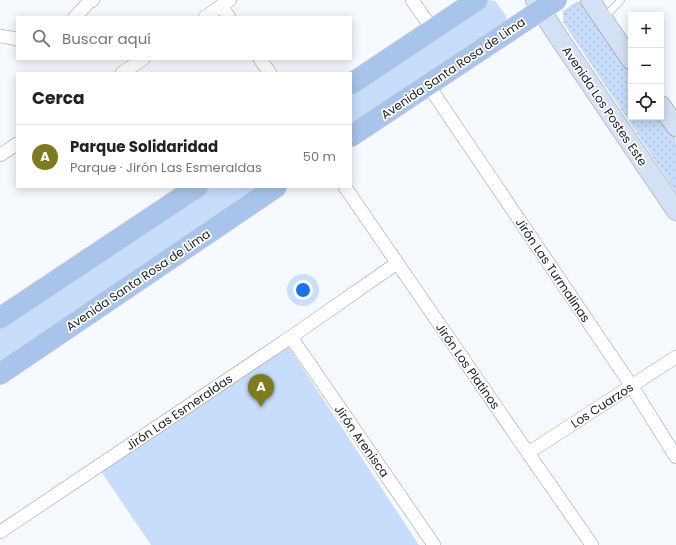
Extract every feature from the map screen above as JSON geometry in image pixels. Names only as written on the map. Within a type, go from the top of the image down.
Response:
[{"type":"main road","points":[[352,83],[477,0]]},
{"type":"main road","points":[[590,0],[628,56]]},
{"type":"main road","name":"Avenida Santa Rosa de Lima","points":[[352,135],[428,85],[544,3]]},
{"type":"main road","name":"Avenida Los Postes Este","points":[[544,3],[555,32],[676,211]]},
{"type":"main road","points":[[664,109],[676,127]]},
{"type":"main road","points":[[0,318],[195,188]]},
{"type":"main road","name":"Avenida Santa Rosa de Lima","points":[[0,374],[275,188]]},
{"type":"street","points":[[76,16],[88,3],[93,0]]},
{"type":"street","points":[[412,0],[433,30]]},
{"type":"street","points":[[206,16],[226,3],[229,16]]},
{"type":"street","points":[[0,36],[16,39]]},
{"type":"street","points":[[124,72],[142,60]]},
{"type":"street","points":[[261,60],[269,72]]},
{"type":"street","name":"Jirón Las Turmalinas","points":[[428,85],[631,386],[676,457]]},
{"type":"street","points":[[0,155],[16,145]]},
{"type":"street","name":"Jirón Los Platinos","points":[[346,188],[592,545]]},
{"type":"street","name":"Jirón Las Esmeraldas","points":[[0,532],[291,337],[397,263]]},
{"type":"street","name":"Jirón Arenisca","points":[[291,337],[434,545]]},
{"type":"street","name":"Los Cuarzos","points":[[528,454],[676,357]]},
{"type":"lane","points":[[603,19],[621,0]]},
{"type":"shaded area","points":[[488,0],[495,1],[506,16],[507,23],[352,126],[352,90]]},
{"type":"shaded area","points":[[576,2],[583,2],[628,69],[628,120],[563,22],[563,11]]},
{"type":"shaded area","points":[[628,120],[663,120],[676,140],[676,192]]},
{"type":"shaded area","points":[[207,188],[260,188],[0,364],[0,327]]},
{"type":"shaded area","points":[[287,344],[419,545],[151,545],[100,470]]},
{"type":"place","name":"Parque Solidaridad","points":[[261,407]]}]
